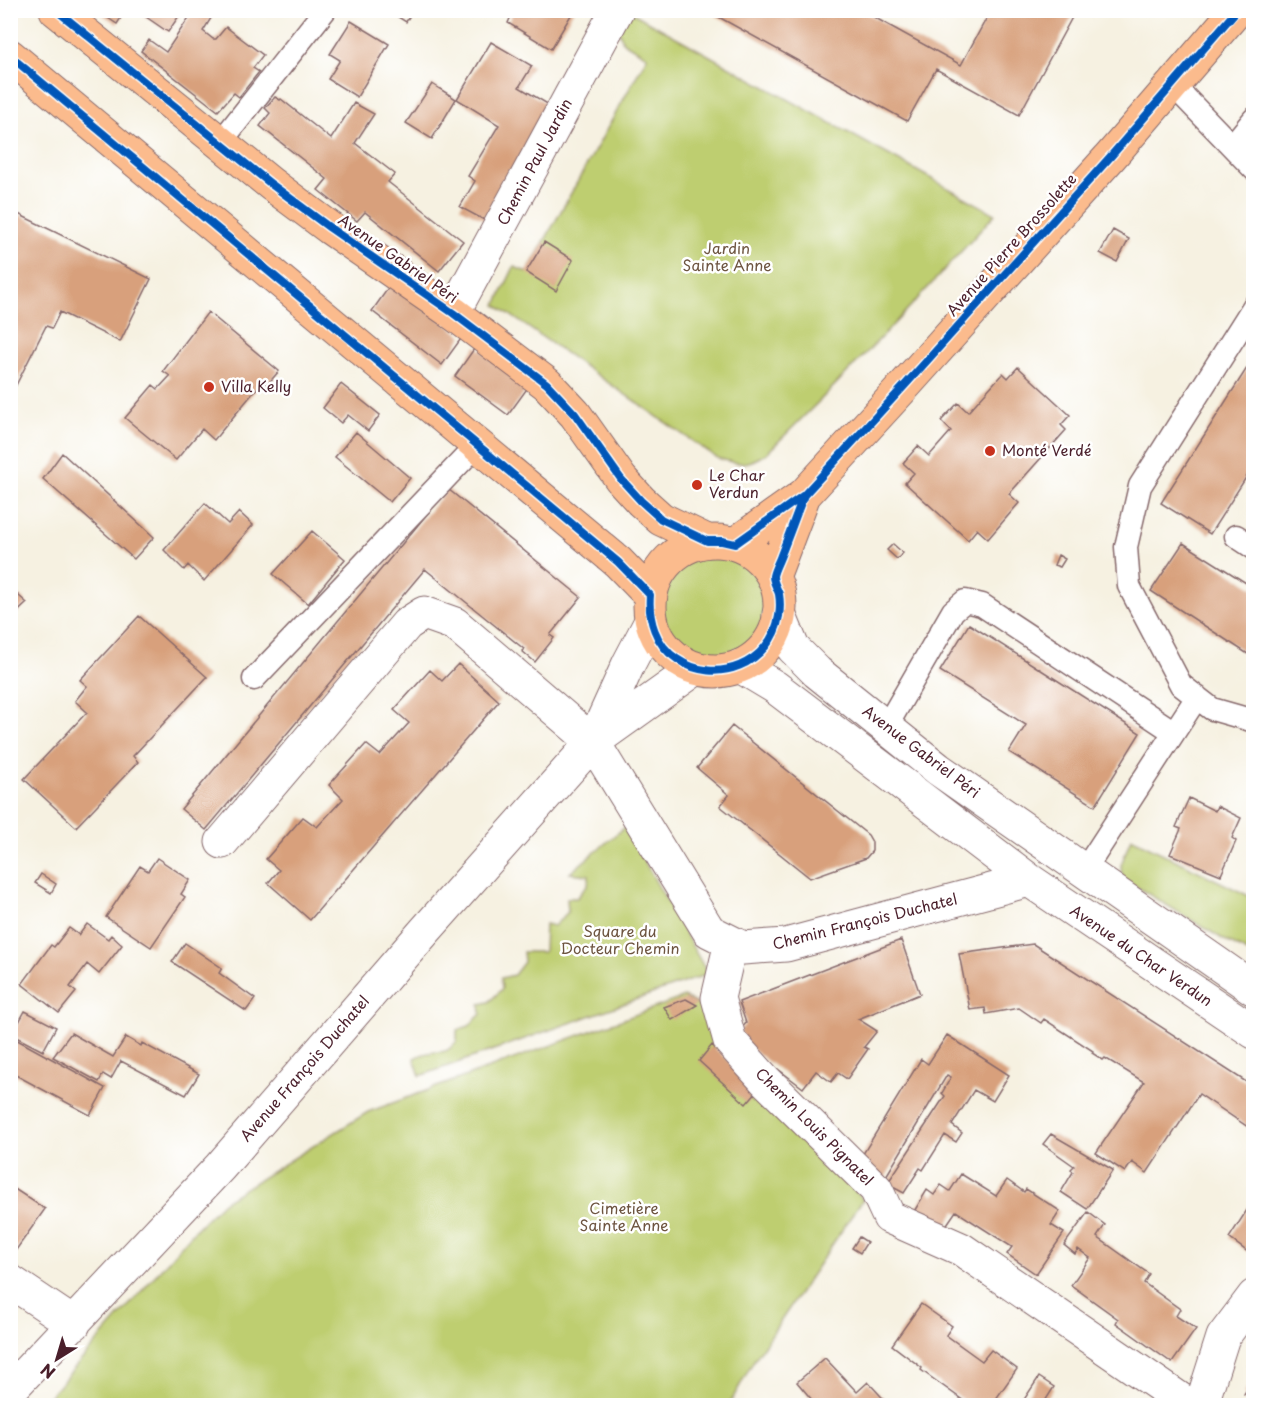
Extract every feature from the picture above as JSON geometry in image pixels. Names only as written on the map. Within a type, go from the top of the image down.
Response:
[{"type":"main road","name":"Avenue Gabriel Péri","points":[[56,10],[220,143],[330,228],[453,313],[548,384],[575,414],[621,479],[661,519],[721,542]]},
{"type":"main road","name":"Avenue Pierre Brossolette","points":[[721,542],[804,495],[1173,85],[1237,10]]},
{"type":"main road","points":[[10,56],[618,562],[650,608],[660,642],[675,658],[695,669],[718,672],[740,666],[755,658],[767,645],[776,631],[780,614],[779,595],[773,577],[763,563],[750,551],[721,542],[687,547],[669,558],[657,575],[650,608]]},
{"type":"main road","name":"Avenue Pierre Brossolette","points":[[773,577],[804,495]]},
{"type":"street","name":"Chemin Paul Jardin","points":[[453,313],[617,10]]},
{"type":"street","name":"Avenue François Duchatel","points":[[593,742],[629,663],[650,608]]},
{"type":"street","name":"Chemin François Duchatel","points":[[222,842],[407,624],[424,613],[455,624],[593,742],[709,931],[743,948],[786,945],[1029,880]]},
{"type":"street","name":"Avenue Gabriel Péri","points":[[780,614],[794,648],[818,672],[938,769],[1084,871]]},
{"type":"street","points":[[740,666],[775,687],[1029,880]]},
{"type":"street","name":"Avenue François Duchatel","points":[[10,1390],[220,1167],[593,742],[695,669]]},
{"type":"street","points":[[1062,902],[1084,871],[1252,985]]},
{"type":"street","name":"Avenue du Char Verdun","points":[[1029,880],[1254,1032]]},
{"type":"street","name":"Chemin Louis Pignatel","points":[[731,942],[718,998],[730,1041],[765,1080],[876,1189],[889,1217],[961,1249],[1190,1406]]},
{"type":"street","points":[[10,1281],[74,1324]]},
{"type":"street","points":[[1201,1406],[1223,1337],[1254,1296]]},
{"type":"lane","points":[[220,143],[325,10]]},
{"type":"lane","points":[[1173,85],[1254,169]]},
{"type":"lane","points":[[1232,146],[1254,119]]},
{"type":"lane","points":[[1254,306],[1140,486],[1126,547],[1129,586],[1180,685],[1212,709],[1254,721]]},
{"type":"lane","points":[[254,679],[477,445]]},
{"type":"lane","points":[[886,727],[953,611],[965,601],[982,605],[1174,732]]},
{"type":"lane","points":[[1084,871],[1197,697]]},
{"type":"green space","name":"Jardin Sainte Anne","points":[[629,11],[995,214],[826,395],[767,453],[748,462],[737,463],[717,458],[496,305],[514,267],[527,272],[646,59],[647,56],[623,42],[617,27]]},
{"type":"green space","points":[[687,547],[751,552],[762,562],[772,577],[779,604],[777,623],[767,646],[745,664],[734,668],[710,670],[689,664],[671,654],[658,638],[651,620],[649,600],[655,579],[668,559]]},
{"type":"green space","name":"Square du Docteur Chemin","points":[[625,827],[708,974],[420,1076],[414,1058],[426,1053],[444,1052],[449,1049],[457,1041],[457,1030],[469,1026],[481,1014],[480,1004],[489,1002],[502,989],[501,978],[514,975],[524,962],[523,952],[544,952],[545,924],[554,926],[568,912],[567,898],[577,898],[588,884],[589,875],[570,873]]},
{"type":"green space","points":[[1131,838],[1253,898],[1253,955],[1122,878],[1121,865]]},
{"type":"green space","name":"Cimetière Sainte Anne","points":[[684,997],[722,1018],[714,1049],[863,1199],[753,1362],[729,1405],[41,1406],[195,1230],[223,1202],[368,1112]]},
{"type":"building","points":[[96,10],[126,10],[117,24]]},
{"type":"building","points":[[136,10],[183,10],[168,32]]},
{"type":"building","points":[[194,10],[216,10],[203,31],[213,39],[216,39],[226,27],[263,55],[253,68],[259,72],[239,97],[234,93],[218,111],[141,51],[149,40],[166,52]]},
{"type":"building","points":[[387,10],[413,10],[406,22]]},
{"type":"building","points":[[506,10],[574,10],[551,49],[508,23],[512,14]]},
{"type":"building","points":[[706,10],[861,10],[961,65],[991,10],[1076,10],[1019,115],[936,69],[907,121]]},
{"type":"building","points":[[351,21],[389,44],[357,97],[328,79],[340,60],[330,54]]},
{"type":"building","points":[[491,42],[532,66],[519,87],[551,106],[486,221],[460,207],[475,181],[468,176],[499,125],[457,99]]},
{"type":"building","points":[[432,84],[456,99],[432,139],[406,123]]},
{"type":"building","points":[[275,97],[281,99],[331,139],[354,103],[374,114],[355,143],[395,174],[388,182],[463,241],[439,271],[365,212],[357,221],[318,190],[327,179],[260,126],[270,113],[265,108]]},
{"type":"building","points":[[10,210],[151,279],[120,342],[60,312],[52,328],[46,326],[10,397]]},
{"type":"building","points":[[1113,230],[1129,239],[1117,262],[1100,253]]},
{"type":"building","points":[[544,242],[573,260],[556,291],[526,272]]},
{"type":"building","points":[[391,284],[463,336],[442,365],[372,311]]},
{"type":"building","name":"Villa Kelly","points":[[208,312],[279,371],[267,385],[263,381],[214,440],[202,429],[176,460],[125,418],[153,385],[158,389],[170,376],[163,371]]},
{"type":"building","points":[[476,346],[529,386],[508,415],[455,376]]},
{"type":"building","points":[[1254,357],[1254,465],[1210,534],[1161,503]]},
{"type":"building","name":"Monté Verdé","points":[[1018,367],[1070,415],[1061,425],[1066,430],[1009,494],[1019,503],[988,539],[977,529],[968,540],[905,483],[914,473],[903,463],[918,446],[929,456],[951,431],[941,421],[958,403],[968,412],[1003,373],[1008,378]]},
{"type":"building","points":[[341,384],[380,415],[368,431],[348,415],[341,423],[323,408]]},
{"type":"building","points":[[356,432],[410,478],[390,502],[335,457]]},
{"type":"building","points":[[62,453],[154,537],[134,559],[43,479]]},
{"type":"building","points":[[448,489],[581,597],[550,635],[554,638],[535,662],[522,651],[524,649],[425,569],[206,830],[181,809]]},
{"type":"building","points":[[205,503],[228,524],[239,512],[253,525],[204,581],[188,565],[184,570],[164,550]]},
{"type":"building","points":[[312,531],[345,559],[308,604],[273,574]]},
{"type":"building","points":[[1183,543],[1254,588],[1254,658],[1151,591]]},
{"type":"building","points":[[893,544],[903,553],[897,559],[887,550]]},
{"type":"building","points":[[1058,555],[1065,559],[1060,567],[1054,565]]},
{"type":"building","points":[[10,588],[27,603],[10,619]]},
{"type":"building","points":[[139,616],[207,677],[133,756],[138,762],[76,827],[24,779],[87,712],[75,701],[87,686],[80,680]]},
{"type":"building","points":[[969,624],[1140,733],[1095,806],[1009,752],[1026,725],[940,671]]},
{"type":"building","points":[[458,664],[499,701],[310,920],[268,883],[279,870],[266,859],[303,817],[317,827],[343,799],[329,785],[366,744],[380,755],[409,723],[394,710],[430,670],[442,681]]},
{"type":"building","points":[[732,726],[868,835],[872,842],[872,851],[866,858],[810,878],[720,806],[729,795],[697,768]]},
{"type":"building","points":[[1189,798],[1215,811],[1217,806],[1241,818],[1232,838],[1236,841],[1221,875],[1170,854],[1181,829],[1176,827]]},
{"type":"building","points":[[157,858],[190,880],[181,894],[185,897],[151,947],[106,917],[140,866],[148,871]]},
{"type":"building","points":[[41,874],[56,884],[51,893],[35,883]]},
{"type":"building","points":[[87,924],[108,939],[111,935],[122,945],[99,974],[87,964],[70,987],[76,992],[59,1013],[22,984],[51,945],[54,947],[69,928],[79,935]]},
{"type":"building","points":[[901,940],[920,994],[858,1019],[877,1031],[864,1047],[868,1049],[847,1079],[838,1073],[831,1082],[816,1071],[803,1088],[745,1044],[740,1030],[746,1023],[739,1002]]},
{"type":"building","points":[[185,943],[222,968],[219,973],[255,999],[246,1011],[172,962]]},
{"type":"building","points":[[1033,944],[1254,1087],[1254,1131],[1199,1094],[1147,1173],[1132,1162],[1125,1172],[1096,1153],[1144,1082],[1105,1058],[1103,1060],[1044,1019],[1041,1023],[1019,1008],[986,1014],[985,1008],[970,1010],[959,954]]},
{"type":"building","points":[[686,999],[697,1005],[672,1020],[664,1007]]},
{"type":"building","points":[[25,1011],[56,1027],[43,1051],[12,1035]]},
{"type":"building","points":[[71,1033],[113,1057],[126,1037],[141,1046],[142,1043],[199,1074],[186,1095],[121,1061],[111,1079],[103,1074],[99,1082],[53,1057]]},
{"type":"building","points":[[947,1035],[1009,1075],[993,1101],[974,1090],[952,1125],[962,1133],[956,1142],[945,1135],[923,1170],[920,1168],[904,1193],[887,1184],[945,1096],[942,1093],[951,1077],[947,1075],[882,1183],[858,1162],[921,1059],[928,1064]]},
{"type":"building","points":[[10,1036],[105,1088],[90,1115],[10,1072]]},
{"type":"building","points":[[712,1045],[758,1090],[746,1104],[699,1061]]},
{"type":"building","points":[[1051,1134],[1113,1170],[1087,1209],[1061,1192],[1074,1166],[1043,1144]]},
{"type":"building","points":[[961,1174],[996,1196],[1007,1180],[1024,1192],[1026,1189],[1060,1211],[1051,1225],[1064,1233],[1036,1274],[1007,1254],[1012,1247],[956,1211],[941,1233],[910,1218],[927,1190],[934,1195],[941,1185],[950,1191]]},
{"type":"building","points":[[10,1186],[45,1209],[16,1250],[10,1246]]},
{"type":"building","points":[[1254,1199],[1254,1254],[1252,1255],[1229,1238]]},
{"type":"building","points":[[1088,1212],[1105,1225],[1097,1237],[1149,1274],[1144,1283],[1180,1309],[1176,1316],[1196,1329],[1172,1363],[1116,1323],[1118,1319],[1071,1285],[1090,1258],[1078,1249],[1075,1254],[1064,1245]]},
{"type":"building","points":[[859,1237],[867,1242],[860,1253],[852,1248]]},
{"type":"building","points":[[921,1304],[952,1326],[946,1335],[982,1361],[991,1350],[1017,1369],[991,1406],[971,1406],[921,1370],[922,1368],[892,1345]]},
{"type":"building","points":[[825,1358],[857,1392],[868,1382],[890,1406],[809,1406],[813,1401],[797,1382]]},
{"type":"building","points":[[1039,1377],[1054,1387],[1042,1406],[1030,1406],[1023,1401]]},
{"type":"building","points":[[1254,1379],[1254,1400],[1244,1394]]},
{"type":"cycle path","points":[[56,10],[271,184],[453,313],[547,384],[575,414],[621,479],[661,519],[707,541],[735,544],[804,495],[1111,156],[1237,10]]},
{"type":"cycle path","points":[[10,56],[618,562],[650,595],[650,613],[654,630],[663,646],[677,659],[692,667],[724,670],[740,666],[765,647],[774,633],[779,614],[779,594],[773,576],[804,495]]},
{"type":"place","name":"Villa Kelly","points":[[209,387]]},
{"type":"place","name":"Monté Verdé","points":[[990,451]]},
{"type":"place","name":"Le Char Verdun","points":[[697,485]]}]
